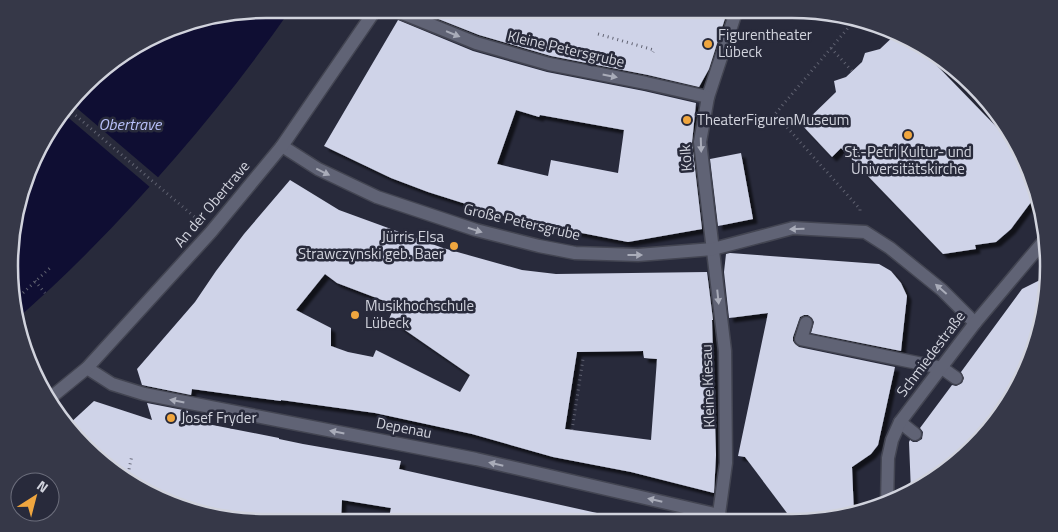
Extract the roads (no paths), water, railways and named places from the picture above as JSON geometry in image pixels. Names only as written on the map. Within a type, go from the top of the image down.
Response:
[{"type":"street","name":"An der Obertrave","points":[[54,394],[87,368],[211,232],[282,146],[370,18]]},
{"type":"street","name":"Kleine Petersgrube","points":[[414,18],[476,44],[549,64],[708,97]]},
{"type":"street","name":"Kolk","points":[[713,249],[700,142],[708,97],[734,18]]},
{"type":"street","name":"Große Petersgrube","points":[[282,146],[318,169],[377,197],[476,230],[575,253],[638,255],[713,249],[793,228],[865,232],[890,248],[942,290],[975,323]]},
{"type":"street","name":"Schmiedestraße","points":[[887,496],[888,458],[892,440],[900,422],[975,323],[1040,246]]},
{"type":"street","name":"Kleine Kiesau","points":[[713,249],[724,351],[726,463],[719,514]]},
{"type":"street","points":[[806,323],[801,339],[942,368],[956,378]]},
{"type":"street","name":"Depenau","points":[[87,368],[112,384],[144,394],[476,459],[702,514]]},
{"type":"street","points":[[900,422],[915,434]]},
{"type":"water","name":"Obertrave","points":[[250,18],[285,18],[245,73],[170,164],[116,223],[22,314],[18,282],[18,250],[26,202],[43,156],[59,128],[79,102],[102,79],[128,59],[171,36],[218,22]]},
{"type":"place","name":"Figurentheater Lübeck","points":[[708,44]]},
{"type":"place","name":"TheaterFigurenMuseum","points":[[687,120]]},
{"type":"place","name":"St.-Petri Kultur- und Universitätskirche","points":[[908,135]]},
{"type":"place","name":"Jürris Elsa Strawczynski geb. Baer","points":[[454,246]]},
{"type":"place","name":"Musikhochschule Lübeck","points":[[355,315]]},
{"type":"place","name":"Josef Fryder","points":[[171,418]]}]
